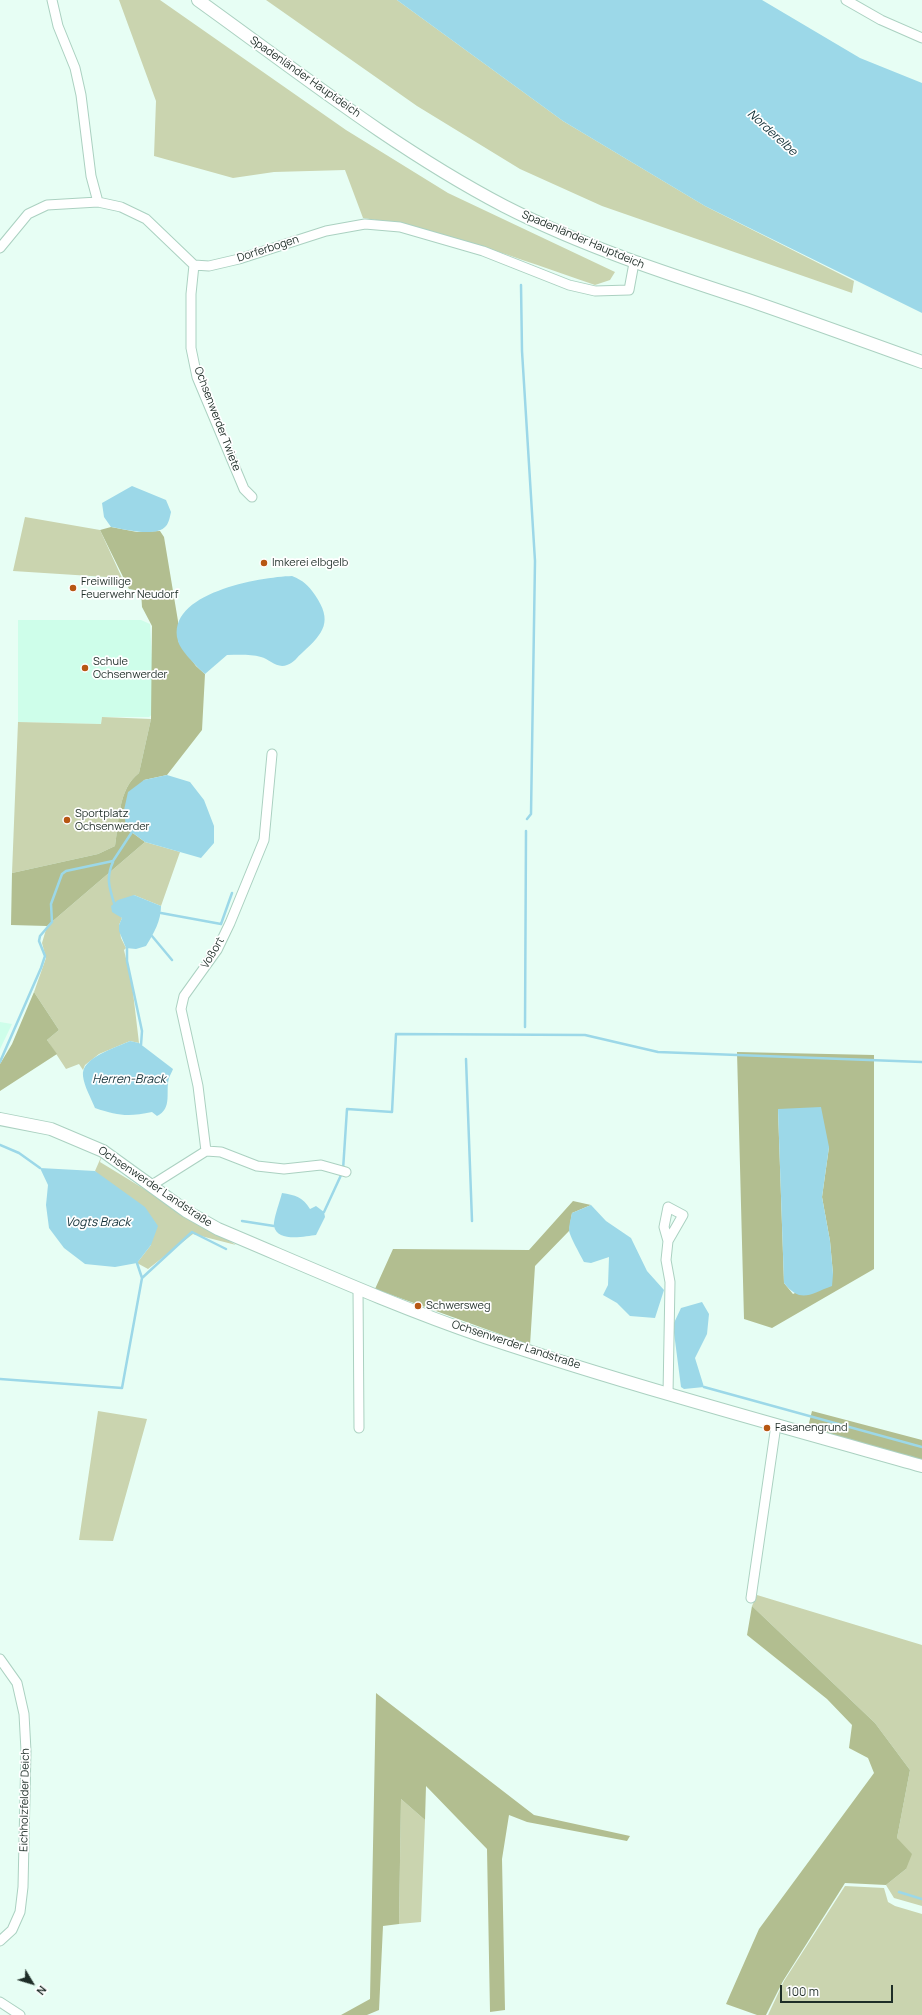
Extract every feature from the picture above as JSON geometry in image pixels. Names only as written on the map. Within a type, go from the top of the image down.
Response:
[{"type":"street","points":[[52,0],[58,26],[75,68],[91,176],[98,202]]},
{"type":"street","name":"Spadenländer Hauptdeich","points":[[198,0],[353,111],[454,179],[557,231],[634,263],[751,301],[922,362]]},
{"type":"street","points":[[846,0],[881,20],[922,38]]},
{"type":"street","points":[[0,248],[28,214],[47,205],[98,202],[121,207],[146,219],[194,265]]},
{"type":"street","name":"Dorferbogen","points":[[194,265],[209,266],[239,259],[326,231],[365,224],[400,227],[483,251],[569,285],[595,291],[629,290],[634,263]]},
{"type":"street","name":"Ochsenwerder Twiete","points":[[194,265],[191,294],[191,348],[197,377],[244,489],[252,497]]},
{"type":"street","name":"Voßort","points":[[206,1152],[198,1086],[181,1009],[184,996],[217,950],[230,924],[264,840],[272,754]]},
{"type":"street","name":"Ochsenwerder Landstraße","points":[[0,1119],[51,1129],[103,1151],[186,1211],[218,1229],[358,1288],[485,1336],[668,1394],[922,1466]]},
{"type":"street","points":[[152,1185],[206,1152],[221,1152],[257,1166],[284,1169],[321,1165],[346,1172]]},
{"type":"street","points":[[668,1241],[666,1260],[670,1282],[668,1394]]},
{"type":"street","points":[[358,1288],[359,1428]]},
{"type":"street","points":[[751,1598],[776,1425]]},
{"type":"street","name":"Eichholzfelder Deich","points":[[0,1659],[17,1683],[24,1714],[26,1751],[23,1887],[20,1912],[12,1930],[0,1941]]},
{"type":"street","points":[[0,2002],[20,2015]]},
{"type":"shaded area","points":[[119,0],[160,0],[346,130],[448,193],[615,272],[610,280],[595,285],[509,255],[451,237],[422,229],[363,218],[345,170],[274,172],[233,178],[154,156],[156,101]]},
{"type":"shaded area","points":[[266,0],[397,0],[563,121],[705,206],[854,281],[852,293],[602,206],[520,169],[417,106]]},
{"type":"shaded area","points":[[25,517],[100,530],[122,578],[13,571]]},
{"type":"shaded area","points":[[111,527],[137,532],[160,531],[164,537],[178,621],[178,641],[196,666],[205,674],[202,730],[167,775],[144,780],[126,828],[145,842],[47,926],[11,925],[12,873],[98,854],[115,846],[123,797],[132,780],[139,773],[151,719],[152,626],[142,607],[141,591],[129,589],[100,530]]},
{"type":"shaded area","name":"Schule Ochsenwerder","points":[[18,620],[141,620],[150,624],[155,712],[149,717],[102,717],[101,724],[18,722]]},
{"type":"shaded area","name":"Sportplatz Ochsenwerder","points":[[102,717],[151,719],[139,773],[132,780],[123,797],[115,846],[98,854],[12,873],[18,722],[101,724]]},
{"type":"shaded area","points":[[145,842],[180,852],[161,906],[134,895],[120,916],[122,918],[119,925],[121,938],[126,948],[124,950],[132,984],[139,1043],[130,1041],[99,1054],[85,1065],[83,1070],[79,1064],[66,1069],[47,1040],[59,1030],[34,992],[46,958],[42,943],[47,926]]},
{"type":"shaded area","points":[[34,992],[59,1030],[47,1040],[57,1054],[0,1091],[0,1064],[12,1044]]},
{"type":"shaded area","points":[[0,1022],[12,1024],[0,1049]]},
{"type":"shaded area","points":[[737,1052],[874,1055],[874,1269],[772,1328],[744,1319]],"holes":[[[778,1109],[829,1147],[822,1197],[830,1241],[833,1274],[793,1294],[784,1283]]]},
{"type":"shaded area","points":[[102,1155],[100,1162],[236,1245],[193,1234],[148,1269],[137,1263],[151,1245],[95,1171]]},
{"type":"shaded area","points":[[573,1201],[591,1205],[572,1213],[569,1231],[535,1266],[530,1345],[375,1289],[393,1249],[529,1250]]},
{"type":"shaded area","points":[[98,1411],[147,1419],[113,1541],[79,1540]]},
{"type":"shaded area","points":[[812,1411],[922,1440],[922,1462],[807,1431]]},
{"type":"shaded area","points":[[757,1595],[922,1645],[922,1906],[894,1898],[886,1885],[906,1869],[897,1838],[910,1770],[875,1723],[752,1606]]},
{"type":"shaded area","points":[[752,1606],[875,1723],[910,1770],[897,1838],[912,1854],[906,1869],[886,1885],[845,1883],[783,1981],[766,2015],[757,2015],[726,2004],[759,1929],[874,1773],[868,1758],[849,1748],[852,1725],[827,1699],[747,1635]]},
{"type":"shaded area","points":[[376,1693],[534,1815],[630,1836],[627,1841],[527,1822],[509,1815],[502,1859],[505,2010],[490,2012],[487,1849],[426,1786],[425,1820],[401,1799],[399,1924],[383,1926],[379,2010],[367,2015],[341,2015],[370,1999]]},
{"type":"shaded area","points":[[401,1799],[425,1820],[421,1922],[399,1924]]},
{"type":"shaded area","points":[[845,1886],[884,1888],[888,1902],[895,1906],[922,1914],[922,2015],[768,2015],[784,1981]]},
{"type":"water","name":"Norderelbe","points":[[397,0],[762,0],[860,58],[922,83],[922,313],[705,206],[563,121]]},
{"type":"water","points":[[132,486],[166,500],[171,512],[167,525],[161,530],[155,532],[140,532],[111,527],[104,517],[102,503]]},
{"type":"water","points":[[292,576],[308,586],[321,604],[325,619],[324,626],[316,639],[292,663],[280,666],[257,656],[227,655],[205,674],[185,654],[178,641],[178,624],[186,611],[200,600],[218,591],[238,584],[277,577]]},
{"type":"water","points":[[167,775],[190,782],[204,800],[214,826],[214,843],[201,858],[145,842],[126,828],[124,810],[128,792],[144,780]]},
{"type":"water","points":[[134,895],[161,906],[158,922],[149,941],[146,946],[136,949],[126,948],[119,931],[119,925],[122,918],[112,912],[111,906],[118,900]]},
{"type":"water","name":"Herren-Brack","points":[[130,1041],[139,1043],[173,1069],[168,1083],[167,1104],[162,1113],[157,1116],[152,1112],[137,1115],[124,1115],[110,1113],[95,1108],[86,1088],[83,1076],[87,1064],[100,1054]]},
{"type":"water","points":[[821,1107],[829,1147],[822,1197],[830,1241],[833,1274],[832,1286],[812,1294],[801,1295],[790,1289],[784,1283],[778,1109]]},
{"type":"water","name":"Vogts Brack","points":[[40,1168],[95,1171],[145,1207],[158,1226],[151,1245],[137,1263],[115,1267],[85,1264],[64,1248],[49,1228],[46,1205],[48,1185]]},
{"type":"water","points":[[282,1193],[298,1197],[310,1209],[316,1206],[324,1212],[325,1217],[316,1235],[286,1237],[280,1235],[276,1231],[274,1223]]},
{"type":"water","points":[[591,1205],[606,1221],[631,1238],[647,1271],[664,1290],[655,1318],[630,1316],[617,1303],[603,1295],[608,1285],[609,1257],[591,1263],[584,1262],[571,1236],[569,1226],[572,1213]]},
{"type":"water","points":[[702,1302],[709,1314],[707,1334],[695,1358],[704,1387],[684,1389],[681,1387],[673,1325],[681,1308]]},
{"type":"waterway","points":[[521,285],[522,351],[535,561],[531,814],[527,819]]},
{"type":"waterway","points":[[525,1027],[526,831]]},
{"type":"waterway","points":[[0,1062],[45,956],[39,941],[40,936],[52,922],[51,904],[62,874],[66,871],[113,861],[132,832]]},
{"type":"waterway","points":[[113,862],[109,882],[114,903]]},
{"type":"waterway","points":[[161,913],[221,924],[232,893]]},
{"type":"waterway","points":[[152,936],[172,960]]},
{"type":"waterway","points":[[127,948],[127,961],[142,1031],[141,1045]]},
{"type":"waterway","points":[[343,1170],[347,1109],[392,1112],[396,1034],[585,1035],[658,1052],[922,1062]]},
{"type":"waterway","points":[[466,1059],[472,1221]]},
{"type":"waterway","points":[[0,1145],[19,1153],[40,1168]]},
{"type":"waterway","points":[[324,1212],[342,1173]]},
{"type":"waterway","points":[[242,1221],[274,1226]]},
{"type":"waterway","points":[[137,1263],[142,1278],[192,1232],[226,1249]]},
{"type":"waterway","points":[[0,1379],[122,1388],[142,1278]]},
{"type":"waterway","points":[[704,1387],[922,1447]]},
{"type":"waterway","points":[[899,1892],[922,1899]]},
{"type":"place","name":"Imkerei elbgelb","points":[[264,563]]},
{"type":"place","name":"Freiwillige Feuerwehr Neudorf","points":[[73,588]]},
{"type":"place","name":"Schule Ochsenwerder","points":[[85,668]]},
{"type":"place","name":"Sportplatz Ochsenwerder","points":[[67,820]]},
{"type":"place","name":"Schwersweg","points":[[418,1306]]},
{"type":"place","name":"Fasanengrund","points":[[767,1428]]}]
